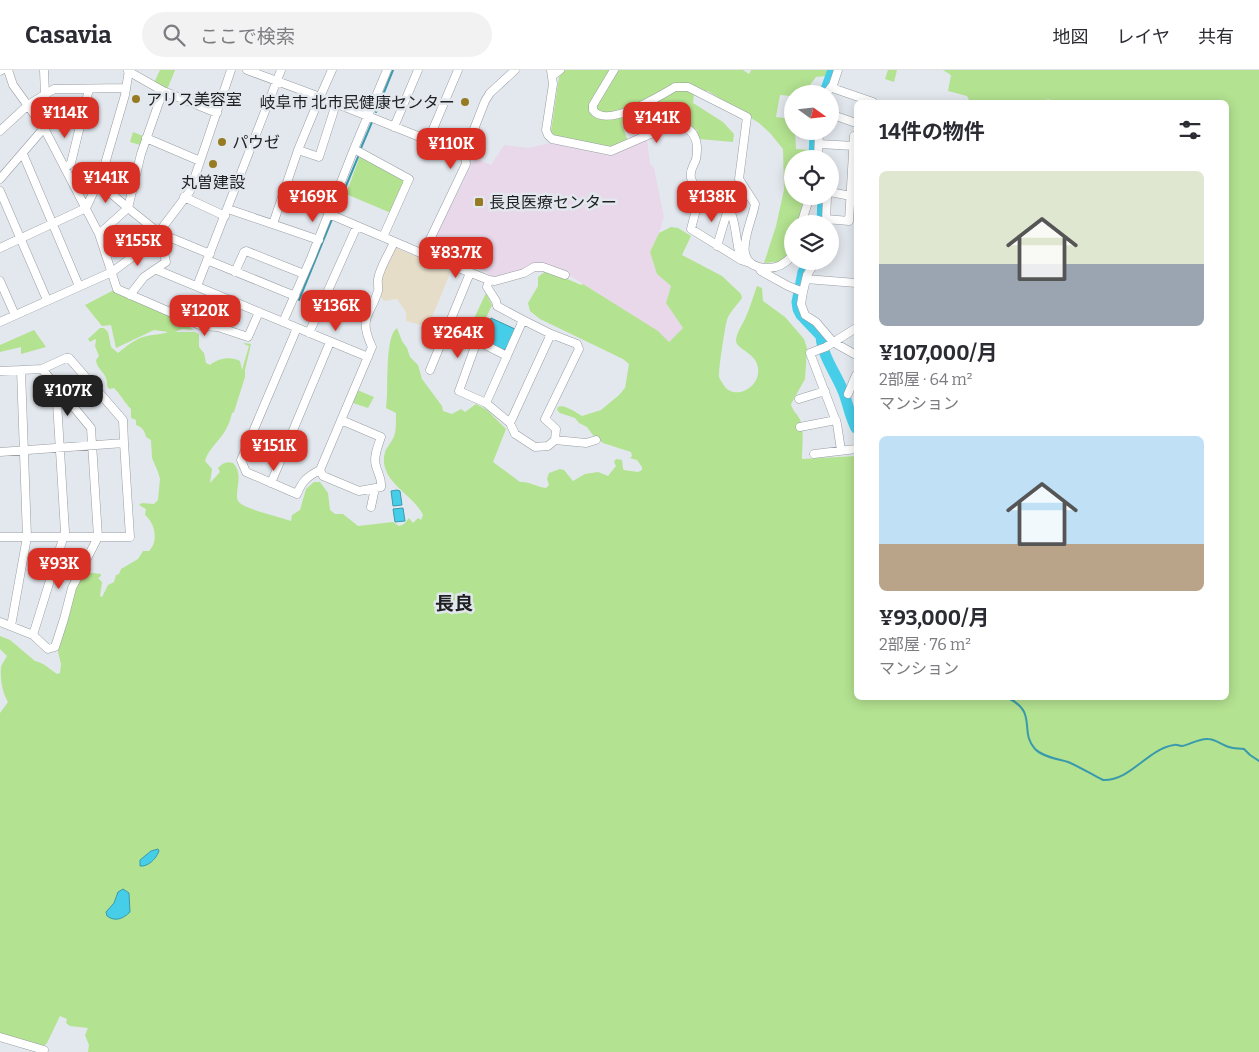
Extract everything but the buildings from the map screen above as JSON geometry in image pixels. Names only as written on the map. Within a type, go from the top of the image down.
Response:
[{"type":"street","points":[[8,70],[13,85],[44,128],[99,234],[117,289],[202,326],[218,327],[248,337],[259,312]]},
{"type":"street","points":[[44,70],[45,95]]},
{"type":"street","points":[[0,322],[112,272],[152,241],[190,191],[231,70]]},
{"type":"street","points":[[247,70],[320,97],[465,156]]},
{"type":"street","points":[[197,286],[281,70]]},
{"type":"street","points":[[273,224],[298,150],[332,70]]},
{"type":"street","points":[[283,322],[319,240],[332,216],[354,149],[387,70]]},
{"type":"street","points":[[394,127],[418,70]]},
{"type":"street","points":[[428,142],[458,70]]},
{"type":"street","points":[[423,254],[466,164],[465,156],[485,101],[490,93],[515,70]]},
{"type":"street","points":[[560,70],[551,73],[553,84],[546,130],[548,135],[552,139],[611,151],[671,126],[682,125],[693,133],[696,142],[697,156],[691,169],[691,178],[701,190],[722,199],[729,206],[735,223],[736,243],[741,260]]},
{"type":"street","points":[[614,70],[595,99],[594,110],[598,115],[607,117],[632,110],[675,87],[681,86],[747,117],[739,179],[755,204],[754,215],[745,238],[745,249],[750,263]]},
{"type":"street","points":[[833,85],[838,70]]},
{"type":"street","points":[[0,248],[86,208],[99,183],[126,88],[129,71],[163,91],[216,113]]},
{"type":"street","points":[[0,131],[28,105],[54,89],[126,88]]},
{"type":"street","points":[[65,168],[71,163],[90,89]]},
{"type":"street","points":[[839,90],[867,100]]},
{"type":"street","points":[[99,234],[128,208],[141,154],[163,91]]},
{"type":"street","points":[[298,150],[318,157],[336,104]]},
{"type":"street","points":[[839,117],[854,122]]},
{"type":"street","points":[[0,179],[44,128]]},
{"type":"street","points":[[839,221],[849,221],[854,196],[854,136]]},
{"type":"street","points":[[146,138],[200,161]]},
{"type":"street","points":[[819,140],[819,150]]},
{"type":"street","points":[[819,144],[854,146]]},
{"type":"street","points":[[354,149],[409,179],[383,238]]},
{"type":"street","points":[[23,154],[79,286]]},
{"type":"street","points":[[99,183],[158,233],[236,272],[295,296]]},
{"type":"street","points":[[0,190],[47,300]]},
{"type":"street","points":[[701,190],[691,229],[741,260],[750,263],[761,271],[800,291]]},
{"type":"street","points":[[839,194],[854,196]]},
{"type":"street","points":[[184,198],[226,212],[273,224],[319,240]]},
{"type":"street","points":[[718,246],[729,206]]},
{"type":"street","points":[[332,216],[490,280],[496,281],[524,273],[534,266],[543,267],[565,275]]},
{"type":"street","points":[[309,333],[357,226]]},
{"type":"street","points":[[130,295],[144,277],[157,270],[166,262],[166,257],[162,250],[152,241]]},
{"type":"street","points":[[297,328],[241,460],[246,472],[297,494],[302,483],[320,470],[372,347],[366,334],[365,319],[378,290],[380,272],[394,242]]},
{"type":"street","points":[[236,272],[246,251],[304,274]]},
{"type":"street","points":[[759,268],[778,267],[784,264]]},
{"type":"street","points":[[157,270],[368,357]]},
{"type":"street","points":[[810,270],[800,291],[802,309],[833,342],[854,354]]},
{"type":"street","points":[[430,370],[470,272]]},
{"type":"street","points":[[490,280],[487,287],[497,306],[551,334],[577,344],[579,349],[545,419],[556,429],[555,440],[548,446],[535,447],[515,434],[510,423],[486,403],[459,391],[477,341],[508,356]]},
{"type":"street","points":[[806,280],[854,283]]},
{"type":"street","points":[[0,281],[15,315]]},
{"type":"street","points":[[486,403],[523,320]]},
{"type":"street","points":[[842,450],[836,420],[810,353],[823,348],[854,329]]},
{"type":"street","points":[[510,423],[551,334]]},
{"type":"street","points":[[271,483],[330,342]]},
{"type":"street","points":[[0,372],[42,369],[69,358],[123,420],[130,537],[0,537]]},
{"type":"street","points":[[0,622],[32,635],[48,649],[54,647],[72,588],[98,537],[90,428],[42,369]]},
{"type":"street","points":[[11,626],[28,538],[21,370]]},
{"type":"street","points":[[848,394],[854,380]]},
{"type":"street","points":[[32,635],[65,532],[56,386]]},
{"type":"street","points":[[799,400],[825,391]]},
{"type":"street","points":[[320,470],[323,476],[359,491],[381,487],[382,480],[375,464],[377,448],[381,437],[341,420]]},
{"type":"street","points":[[800,427],[836,420]]},
{"type":"street","points":[[555,440],[586,444],[596,440]]},
{"type":"street","points":[[0,452],[124,443]]},
{"type":"street","points":[[814,454],[854,449]]},
{"type":"street","points":[[371,507],[374,488]]},
{"type":"street","points":[[0,1037],[44,1050],[43,1052]]},
{"type":"shaded area","points":[[647,140],[650,164],[654,168],[664,217],[650,252],[657,274],[671,286],[666,303],[683,328],[668,343],[657,331],[558,268],[544,263],[533,264],[495,279],[485,271],[431,253],[429,249],[475,158],[491,165],[504,145],[529,148],[550,143],[611,154]]},
{"type":"shaded area","points":[[396,248],[451,271],[428,327],[406,321],[406,312],[397,299],[384,301],[380,295],[383,274]]},
{"type":"green space","points":[[160,70],[175,70],[167,90],[154,83]]},
{"type":"green space","points":[[564,70],[743,70],[749,74],[751,70],[832,70],[829,78],[826,76],[816,77],[810,85],[784,85],[784,95],[780,95],[776,117],[784,118],[784,140],[796,140],[796,149],[811,150],[784,150],[784,190],[783,149],[759,123],[708,91],[694,93],[693,103],[723,122],[734,134],[733,142],[699,139],[697,130],[681,121],[670,122],[649,131],[644,116],[622,124],[628,142],[610,148],[555,137],[551,131],[559,77]]},
{"type":"green space","points":[[888,70],[897,70],[894,82],[885,79]]},
{"type":"green space","points":[[943,70],[1259,70],[1259,1052],[88,1052],[89,1045],[85,1035],[88,1028],[70,1026],[66,1023],[67,1019],[60,1016],[47,1043],[43,1047],[0,1035],[0,713],[8,702],[1,676],[1,667],[7,656],[0,649],[0,636],[10,640],[35,661],[44,664],[57,674],[60,673],[61,664],[58,652],[76,587],[85,572],[101,574],[98,578],[102,582],[100,596],[102,597],[108,585],[114,582],[116,575],[119,574],[121,569],[138,559],[143,551],[149,551],[155,537],[153,527],[145,515],[146,509],[139,505],[142,503],[154,504],[158,500],[160,479],[152,458],[151,440],[146,437],[142,428],[136,425],[136,420],[131,418],[131,409],[119,393],[114,388],[109,389],[107,386],[106,378],[98,367],[96,360],[99,356],[95,346],[96,340],[90,342],[88,339],[100,328],[104,328],[108,332],[111,347],[118,353],[139,339],[168,332],[154,330],[116,348],[111,325],[102,326],[85,305],[114,290],[185,322],[193,330],[182,329],[175,332],[195,332],[199,334],[199,347],[204,353],[206,363],[210,365],[221,359],[229,358],[240,361],[242,370],[249,346],[244,343],[251,344],[245,377],[234,412],[224,432],[209,451],[205,461],[212,469],[210,483],[220,472],[218,468],[220,466],[226,462],[233,463],[237,468],[239,480],[237,496],[240,503],[291,521],[292,515],[300,510],[306,489],[314,482],[320,482],[328,493],[330,510],[335,514],[343,514],[358,526],[393,522],[399,526],[404,524],[409,518],[413,523],[418,518],[421,520],[423,515],[413,501],[393,482],[385,467],[384,454],[396,429],[396,413],[386,408],[390,342],[397,328],[410,357],[418,365],[422,379],[442,406],[443,411],[452,414],[461,409],[465,412],[476,404],[487,410],[506,429],[493,462],[520,482],[527,482],[546,488],[549,485],[547,479],[549,473],[560,469],[564,470],[573,481],[585,474],[598,472],[608,476],[616,466],[614,462],[616,459],[622,460],[624,470],[638,472],[642,470],[637,460],[630,458],[632,456],[631,452],[603,443],[575,418],[560,413],[557,410],[560,406],[582,416],[601,410],[625,388],[629,364],[623,359],[540,319],[530,311],[528,303],[538,286],[538,277],[547,270],[581,285],[583,284],[658,331],[669,342],[683,328],[666,303],[671,286],[657,274],[650,252],[659,233],[671,227],[678,228],[691,236],[682,255],[722,276],[741,294],[742,298],[729,315],[726,324],[719,374],[723,384],[733,392],[739,392],[751,387],[758,375],[758,368],[754,358],[739,346],[736,340],[757,286],[762,288],[763,301],[785,317],[804,339],[807,348],[805,379],[791,404],[802,427],[802,459],[854,456],[854,700],[1229,700],[1229,100],[969,100],[967,96],[948,91],[951,75]]},
{"type":"green space","points":[[133,132],[143,136],[140,145],[130,142]]},
{"type":"green space","points":[[360,156],[405,181],[391,213],[346,194]]},
{"type":"green space","points":[[784,190],[784,205],[802,205],[800,215],[784,215],[784,261],[764,263],[776,226]]},
{"type":"green space","points":[[486,293],[492,305],[480,331],[470,327]]},
{"type":"green space","points":[[34,330],[46,347],[21,354],[21,347],[0,352],[0,345]]},
{"type":"green space","points":[[357,390],[374,397],[368,408],[353,403]]},
{"type":"water","points":[[491,318],[515,329],[506,349],[503,350],[480,340]]},
{"type":"water","points":[[391,491],[400,491],[402,505],[393,506]]},
{"type":"water","points":[[403,508],[405,521],[395,522],[393,509]]},
{"type":"water","points":[[158,849],[158,854],[154,860],[140,866],[140,860],[151,851]]},
{"type":"water","points":[[123,889],[129,893],[130,912],[119,919],[110,918],[106,912],[114,903],[118,892]]},
{"type":"waterway","points":[[376,112],[393,70]]},
{"type":"waterway","points":[[828,85],[833,70]]},
{"type":"waterway","points":[[361,148],[372,122]]},
{"type":"waterway","points":[[814,150],[815,140]]},
{"type":"waterway","points":[[334,215],[358,157]]},
{"type":"waterway","points":[[822,215],[823,205]]},
{"type":"waterway","points":[[299,300],[332,219]]},
{"type":"waterway","points":[[805,270],[797,302],[798,309],[801,315],[821,336],[824,350],[843,391],[854,424]]},
{"type":"waterway","points":[[1011,700],[1023,709],[1026,716],[1030,743],[1038,752],[1068,762],[1103,780],[1122,776],[1155,752],[1164,748],[1175,745],[1181,746],[1205,739],[1211,739],[1231,748],[1244,749],[1259,761]]},
{"type":"place","name":"アリス美容室","points":[[136,99]]},
{"type":"place","name":"岐阜市 北市民健康センター","points":[[465,102]]},
{"type":"place","name":"パウゼ","points":[[222,142]]},
{"type":"place","name":"丸曽建設","points":[[213,164]]},
{"type":"place","name":"長良医療センター","points":[[479,202]]},
{"type":"district","name":"長良","points":[[454,603]]}]
